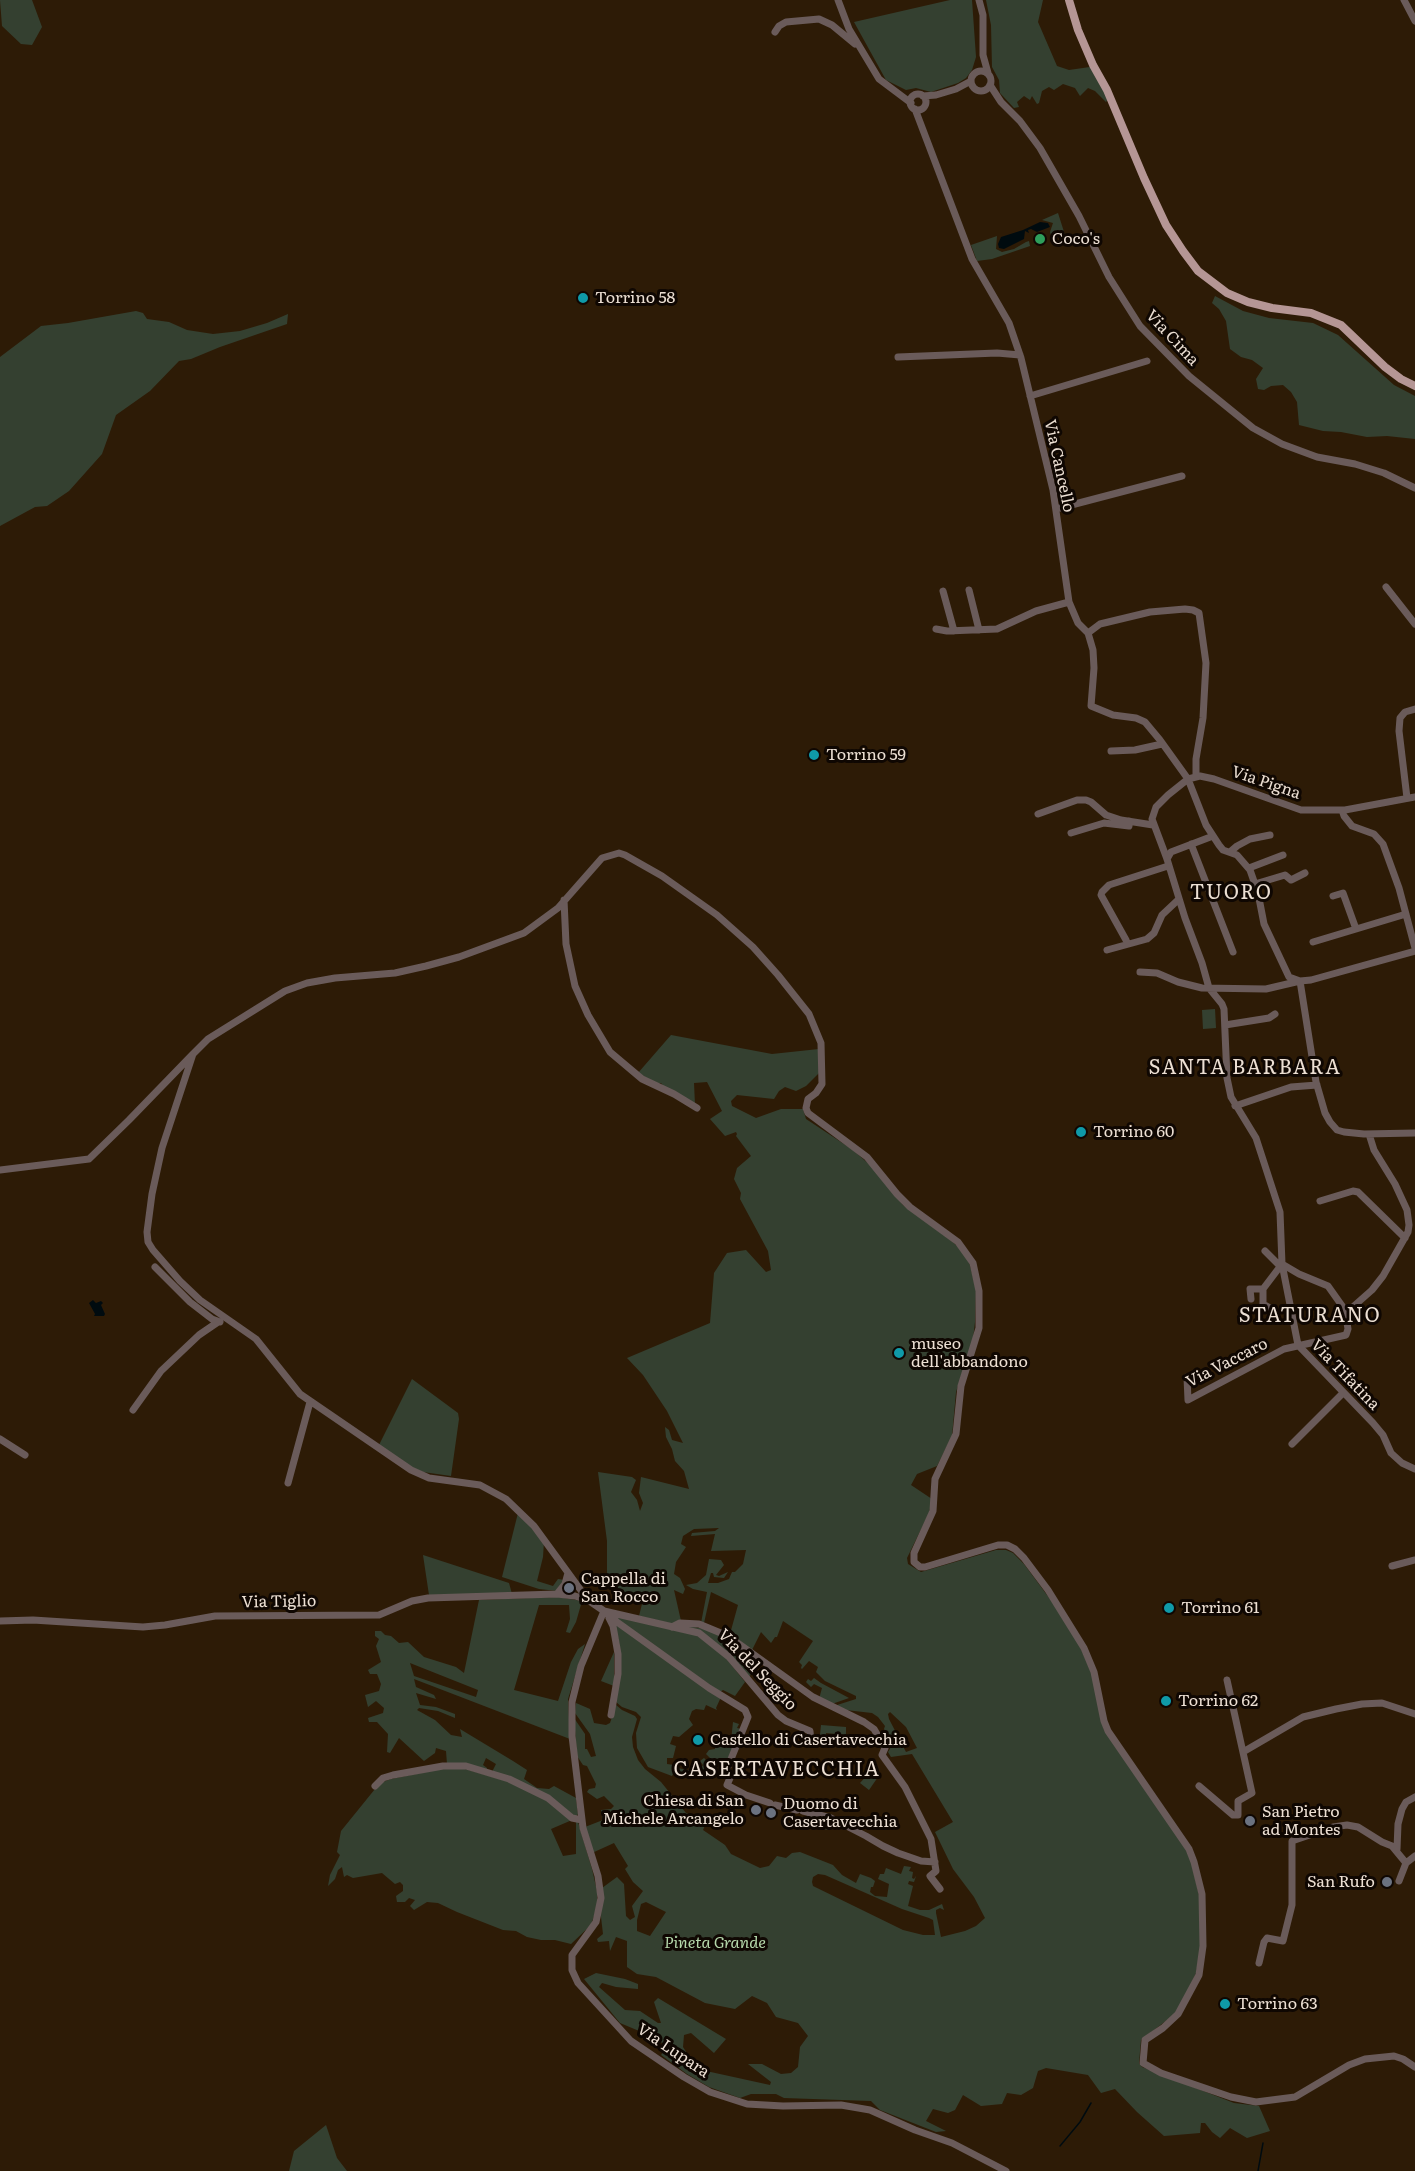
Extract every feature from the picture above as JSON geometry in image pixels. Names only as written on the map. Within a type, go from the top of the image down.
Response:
[{"type":"main road","points":[[1069,0],[1078,30],[1107,90],[1143,178],[1166,225],[1198,271],[1227,293],[1248,302],[1311,313],[1341,325],[1385,367],[1415,386]]},
{"type":"street","points":[[838,0],[849,29],[879,80],[917,105]]},
{"type":"street","name":"Via Cima","points":[[979,0],[983,15],[983,55],[991,79],[990,86],[1040,148],[1079,216],[1109,277],[1140,326],[1189,376],[1253,428],[1282,444],[1317,457],[1355,464],[1384,473],[1415,488]]},
{"type":"street","points":[[1404,0],[1415,21]]},
{"type":"street","points":[[775,32],[786,22],[819,19],[840,31],[864,52]]},
{"type":"street","name":"Via Cima","points":[[971,81],[983,55]]},
{"type":"street","points":[[975,72],[988,73]]},
{"type":"street","points":[[917,105],[971,81],[979,90]]},
{"type":"street","points":[[956,89],[979,90],[990,86]]},
{"type":"street","name":"Via Cima","points":[[979,90],[1001,102]]},
{"type":"street","points":[[917,105],[926,100],[923,96],[936,96]]},
{"type":"street","name":"Via Cancello","points":[[917,105],[918,120],[972,259],[1009,323],[1020,355],[1056,509],[1069,602],[1078,623],[1088,633],[1092,650],[1094,668],[1091,706],[1113,715],[1136,718],[1145,722],[1188,779],[1206,825],[1213,836]]},
{"type":"street","points":[[898,357],[997,353],[1020,355]]},
{"type":"street","points":[[1030,396],[1147,361]]},
{"type":"street","points":[[1056,509],[1182,476]]},
{"type":"street","points":[[1386,587],[1415,624]]},
{"type":"street","points":[[969,590],[979,630]]},
{"type":"street","points":[[943,591],[954,631]]},
{"type":"street","points":[[936,629],[954,631],[997,629],[1036,611],[1069,602]]},
{"type":"street","points":[[1088,633],[1100,624],[1150,612],[1185,609],[1199,613],[1206,663],[1203,718],[1196,759],[1196,777]]},
{"type":"street","points":[[1411,798],[1399,731],[1400,718],[1405,712],[1415,709]]},
{"type":"street","points":[[1111,752],[1136,750],[1162,744]]},
{"type":"street","name":"Via Pigna","points":[[1188,779],[1196,777],[1214,779],[1301,810],[1342,810],[1411,798]]},
{"type":"street","points":[[1038,814],[1077,800],[1086,800],[1106,815],[1153,825],[1152,819],[1156,807],[1188,779]]},
{"type":"street","points":[[1140,972],[1156,973],[1178,982],[1209,988],[1266,989],[1311,980],[1415,949],[1383,844],[1374,834],[1352,826],[1342,810]]},
{"type":"street","points":[[1071,833],[1104,823],[1129,826],[1129,821]]},
{"type":"street","name":"Via Tifatina","points":[[1153,825],[1168,863],[1209,988],[1222,1004],[1227,1078],[1231,1097],[1256,1138],[1280,1212],[1280,1265],[1298,1345],[1383,1436],[1391,1454],[1402,1463],[1415,1469]]},
{"type":"street","points":[[1230,852],[1250,839],[1270,835]]},
{"type":"street","points":[[1126,940],[1101,895],[1102,892],[1109,885],[1168,863],[1171,852],[1213,836],[1223,850],[1237,855],[1249,868],[1264,924],[1289,977],[1300,981]]},
{"type":"street","points":[[1191,844],[1233,952]]},
{"type":"street","points":[[0,1170],[89,1159],[208,1039],[285,991],[308,982],[395,973],[459,957],[524,933],[550,915],[602,858],[619,853],[662,876],[726,923],[753,947],[809,1014],[821,1043],[822,1084],[808,1099],[806,1108],[808,1113],[867,1157],[897,1194],[910,1207],[958,1242],[973,1263],[979,1292],[979,1328],[961,1386],[956,1434],[935,1479],[933,1511],[914,1552],[914,1562],[920,1567],[925,1567],[998,1545],[1007,1545],[1024,1558],[1048,1590],[1084,1648],[1094,1672],[1108,1731],[1189,1849],[1202,1894],[1203,1946],[1199,1975],[1171,2022],[1145,2040],[1143,2063],[1161,2073],[1231,2097],[1256,2102],[1295,2097],[1349,2065],[1365,2059],[1394,2056],[1415,2067]]},
{"type":"street","points":[[1249,868],[1283,855]]},
{"type":"street","points":[[1255,884],[1285,875],[1291,880],[1305,873]]},
{"type":"street","points":[[1333,896],[1343,893],[1356,929]]},
{"type":"street","points":[[1107,950],[1147,939],[1154,933],[1162,915],[1179,899]]},
{"type":"street","points":[[564,900],[566,944],[575,986],[588,1015],[610,1052],[642,1079],[697,1108]]},
{"type":"street","points":[[1313,942],[1406,914]]},
{"type":"street","points":[[1300,981],[1317,1084],[1325,1113],[1337,1130],[1369,1134],[1415,1133]]},
{"type":"street","points":[[1225,1025],[1269,1018],[1275,1014]]},
{"type":"street","points":[[193,1054],[158,1166],[147,1232],[148,1242],[153,1250],[180,1281],[200,1300],[249,1333],[261,1344],[291,1384],[310,1402],[411,1470],[429,1478],[480,1485],[500,1495],[534,1526],[588,1600],[722,1696],[740,1706],[747,1714],[727,1769],[730,1778],[727,1785],[746,1795],[772,1804],[831,1818],[898,1853],[921,1861],[935,1862]]},
{"type":"street","points":[[1235,1106],[1291,1087],[1317,1084]]},
{"type":"street","points":[[1346,1313],[1372,1290],[1409,1235],[1407,1210],[1374,1150],[1369,1134]]},
{"type":"street","points":[[1320,1201],[1353,1191],[1358,1192],[1409,1235]]},
{"type":"street","points":[[1265,1251],[1280,1265],[1328,1286],[1346,1313],[1348,1329],[1346,1335],[1298,1345]]},
{"type":"street","points":[[1270,1308],[1263,1304],[1263,1289],[1280,1265]]},
{"type":"street","points":[[155,1267],[190,1302],[218,1322]]},
{"type":"street","points":[[1251,1299],[1250,1289],[1263,1289]]},
{"type":"street","points":[[133,1410],[161,1371],[199,1335],[218,1322],[231,1322]]},
{"type":"street","name":"Via Vaccaro","points":[[1187,1377],[1188,1400],[1269,1356],[1298,1345]]},
{"type":"street","points":[[1292,1444],[1342,1393]]},
{"type":"street","points":[[288,1483],[310,1402]]},
{"type":"street","points":[[0,1439],[25,1455]]},
{"type":"street","points":[[1392,1566],[1415,1560]]},
{"type":"street","points":[[557,1594],[565,1584],[568,1573]]},
{"type":"street","name":"Via Tiglio","points":[[0,1621],[33,1620],[143,1628],[215,1616],[379,1615],[412,1601],[428,1598],[557,1594],[588,1600]]},
{"type":"street","points":[[604,1611],[613,1626],[618,1654],[618,1683],[611,1714]]},
{"type":"street","name":"Via del Seggio","points":[[604,1611],[689,1630],[706,1637],[729,1657],[778,1715],[810,1731],[811,1741]]},
{"type":"street","name":"Via Lupara","points":[[604,1611],[581,1666],[572,1702],[572,1736],[582,1820],[602,1898],[596,1922],[573,1955],[572,1970],[578,1983],[631,2041],[698,2086],[728,2099],[747,2104],[841,2105],[860,2108],[952,2143],[1006,2171]]},
{"type":"street","points":[[672,1627],[680,1623],[699,1624],[728,1636],[813,1697],[870,1725],[883,1742],[885,1748],[882,1755],[905,1787],[920,1821],[926,1827],[933,1844],[936,1871],[930,1876],[940,1890]]},
{"type":"street","points":[[1199,1786],[1231,1814],[1238,1815],[1237,1803],[1250,1795],[1252,1791],[1227,1680]]},
{"type":"street","points":[[1243,1752],[1303,1717],[1362,1704],[1391,1704],[1415,1714]]},
{"type":"street","points":[[375,1786],[383,1778],[393,1775],[443,1766],[466,1766],[509,1779],[548,1798],[572,1818],[582,1820]]},
{"type":"street","points":[[1397,1849],[1398,1824],[1402,1809],[1406,1802],[1415,1797]]},
{"type":"street","points":[[1259,1963],[1264,1942],[1268,1938],[1283,1941],[1292,1905],[1292,1841],[1347,1825],[1358,1827],[1397,1849],[1406,1863]]},
{"type":"street","points":[[1399,1881],[1406,1863],[1415,1856]]},
{"type":"green space","points":[[0,0],[32,0],[42,27],[32,45],[21,44],[2,26]]},
{"type":"green space","points":[[950,0],[972,0],[976,57],[972,70],[966,78],[931,92],[916,88],[906,90],[886,80],[854,22]]},
{"type":"green space","points":[[986,0],[1043,0],[1038,22],[1057,66],[1069,70],[1090,67],[1104,90],[1108,99],[1106,102],[1095,91],[1088,88],[1080,96],[1075,88],[1063,84],[1054,90],[1049,87],[1042,91],[1037,104],[1032,96],[1030,100],[1024,96],[1017,102],[1019,107],[1014,108],[1000,93],[999,80],[992,67],[991,25]]},
{"type":"green space","points":[[1058,213],[1065,235],[1052,239],[1050,232],[1053,223],[1042,220]]},
{"type":"green space","points":[[997,236],[996,249],[1002,252],[1029,241],[1030,246],[992,259],[977,261],[971,245]]},
{"type":"green space","points":[[1215,296],[1243,311],[1269,318],[1313,323],[1338,335],[1394,385],[1415,396],[1415,439],[1387,436],[1367,437],[1299,425],[1297,402],[1291,392],[1283,385],[1271,386],[1264,390],[1258,389],[1256,379],[1263,368],[1230,349],[1226,321],[1219,309],[1212,303]]},
{"type":"green space","points":[[136,311],[143,313],[147,319],[169,322],[187,330],[213,334],[240,331],[288,314],[287,324],[191,359],[179,361],[150,391],[116,415],[102,454],[69,491],[47,506],[35,507],[0,526],[0,357],[41,326]]},
{"type":"green space","points":[[1215,1009],[1216,1028],[1203,1029],[1202,1010]]},
{"type":"green space","name":"Pineta Grande","points":[[671,1035],[772,1054],[819,1049],[821,1071],[806,1086],[796,1091],[785,1087],[774,1099],[737,1095],[731,1101],[732,1106],[756,1118],[781,1109],[803,1109],[806,1119],[853,1150],[871,1166],[903,1205],[962,1250],[969,1261],[976,1290],[973,1339],[956,1392],[952,1436],[937,1466],[917,1474],[911,1485],[932,1499],[929,1513],[907,1558],[908,1564],[921,1572],[996,1550],[1006,1550],[1013,1553],[1024,1564],[1061,1614],[1078,1642],[1092,1674],[1104,1730],[1184,1845],[1191,1861],[1200,1899],[1201,1947],[1196,1973],[1179,2009],[1141,2040],[1139,2063],[1142,2067],[1234,2103],[1259,2106],[1270,2131],[1247,2138],[1230,2128],[1220,2138],[1205,2123],[1201,2123],[1200,2133],[1164,2136],[1115,2089],[1101,2093],[1088,2075],[1046,2068],[1038,2071],[1033,2088],[1021,2095],[1007,2093],[1002,2104],[981,2106],[963,2095],[955,2110],[948,2113],[933,2109],[926,2121],[946,2131],[936,2132],[880,2110],[871,2101],[784,2098],[776,2094],[751,2094],[740,2098],[709,2087],[661,2055],[667,2047],[656,2038],[620,2023],[584,1979],[596,1973],[638,1984],[638,1989],[602,1983],[599,1987],[625,2010],[640,2011],[661,2023],[654,2002],[658,1998],[726,2039],[714,2053],[691,2033],[684,2035],[683,2047],[697,2069],[770,2085],[771,2082],[748,2064],[762,2064],[781,2074],[791,2073],[798,2067],[800,2047],[808,2036],[798,2023],[776,2017],[767,2003],[752,1996],[735,2009],[705,2003],[656,1977],[637,1974],[627,1967],[627,1941],[616,1937],[610,1951],[609,1941],[598,1942],[597,1939],[603,1934],[602,1888],[617,1877],[624,1884],[626,1916],[630,1920],[635,1917],[632,1906],[643,1891],[633,1882],[625,1869],[628,1866],[614,1843],[592,1853],[585,1827],[603,1820],[601,1810],[611,1809],[614,1806],[604,1796],[597,1799],[587,1792],[595,1788],[596,1784],[587,1766],[583,1765],[577,1756],[574,1718],[585,1734],[585,1749],[591,1757],[596,1756],[590,1734],[575,1713],[576,1703],[590,1709],[594,1723],[606,1725],[610,1723],[616,1705],[635,1716],[637,1719],[632,1737],[638,1760],[661,1782],[686,1813],[707,1821],[703,1830],[725,1845],[731,1854],[760,1868],[769,1866],[777,1856],[786,1858],[792,1853],[800,1852],[833,1865],[842,1875],[856,1883],[860,1874],[871,1878],[875,1881],[870,1892],[875,1896],[887,1897],[889,1884],[878,1879],[880,1874],[884,1874],[886,1868],[901,1874],[904,1866],[911,1867],[909,1871],[913,1872],[912,1878],[916,1876],[914,1882],[909,1881],[908,1884],[913,1886],[908,1906],[929,1910],[942,1904],[944,1910],[940,1908],[936,1910],[941,1937],[965,1931],[976,1926],[985,1918],[974,1897],[953,1869],[935,1832],[953,1822],[912,1754],[891,1757],[888,1752],[891,1747],[883,1740],[887,1734],[885,1726],[872,1713],[837,1709],[834,1706],[856,1699],[856,1696],[825,1681],[816,1672],[818,1667],[809,1661],[801,1668],[802,1665],[799,1662],[813,1641],[783,1621],[777,1637],[771,1643],[761,1632],[752,1650],[730,1634],[738,1605],[711,1592],[704,1623],[701,1623],[707,1592],[686,1585],[697,1583],[706,1575],[709,1559],[721,1560],[724,1565],[716,1575],[728,1572],[724,1578],[714,1577],[711,1573],[708,1583],[718,1583],[729,1579],[732,1572],[743,1564],[746,1550],[711,1551],[715,1534],[691,1536],[692,1533],[715,1531],[719,1528],[694,1529],[683,1536],[681,1544],[686,1547],[676,1562],[674,1574],[680,1578],[685,1589],[683,1594],[674,1590],[681,1621],[673,1624],[639,1616],[643,1600],[616,1593],[615,1583],[607,1582],[607,1541],[598,1472],[632,1477],[636,1480],[631,1492],[637,1500],[640,1511],[643,1503],[639,1493],[641,1477],[689,1489],[684,1471],[675,1461],[666,1437],[665,1427],[669,1430],[672,1440],[683,1443],[667,1411],[643,1375],[627,1358],[710,1323],[714,1273],[727,1253],[746,1250],[766,1272],[771,1270],[768,1251],[740,1199],[741,1193],[734,1179],[737,1168],[751,1156],[736,1136],[736,1132],[725,1136],[710,1119],[722,1111],[707,1082],[694,1083],[695,1105],[665,1088],[661,1083],[656,1084],[638,1073]],"holes":[[[890,1712],[906,1727],[917,1748],[906,1752],[889,1719]],[[818,1874],[825,1875],[902,1909],[929,1918],[933,1920],[935,1935],[923,1935],[903,1930],[813,1886],[813,1877]],[[646,1902],[666,1912],[650,1936],[637,1931],[641,1904]]]},
{"type":"green space","points":[[412,1379],[458,1413],[451,1476],[423,1472],[411,1467],[379,1445]]},
{"type":"green space","points":[[518,1513],[544,1541],[537,1581],[553,1586],[558,1579],[564,1580],[557,1591],[539,1589],[502,1577]]},
{"type":"green space","points":[[423,1555],[509,1583],[512,1594],[429,1595]]},
{"type":"green space","points":[[558,1597],[582,1601],[570,1633],[566,1632],[570,1619],[569,1605],[539,1605],[514,1690],[558,1701],[571,1662],[578,1649],[585,1644],[568,1699],[570,1739],[414,1679],[416,1687],[434,1695],[436,1699],[416,1693],[420,1705],[436,1707],[455,1714],[455,1718],[438,1711],[419,1708],[417,1710],[435,1720],[451,1735],[462,1737],[460,1729],[527,1770],[524,1779],[537,1788],[549,1789],[554,1786],[576,1798],[578,1814],[576,1817],[548,1796],[492,1772],[496,1764],[486,1758],[483,1765],[487,1771],[447,1764],[446,1751],[436,1748],[435,1753],[424,1761],[399,1738],[390,1753],[387,1752],[388,1734],[377,1722],[369,1722],[368,1718],[383,1713],[384,1708],[376,1701],[368,1707],[365,1695],[379,1691],[381,1684],[377,1674],[370,1674],[368,1670],[381,1662],[376,1646],[379,1639],[375,1636],[375,1631],[391,1636],[399,1643],[408,1642],[424,1657],[456,1667],[464,1673],[479,1600]],"holes":[[[410,1663],[478,1690],[476,1697],[414,1676]]]},
{"type":"green space","points":[[618,1616],[697,1635],[726,1658],[745,1682],[735,1696],[723,1690],[720,1692],[615,1620]]},
{"type":"green space","points":[[614,1623],[721,1697],[717,1710],[706,1705],[704,1710],[692,1711],[689,1719],[693,1725],[679,1737],[673,1736],[670,1744],[676,1746],[673,1758],[667,1758],[667,1764],[687,1770],[700,1770],[703,1765],[700,1761],[704,1758],[707,1761],[710,1758],[706,1754],[709,1750],[715,1749],[715,1744],[731,1741],[733,1722],[739,1724],[737,1728],[741,1729],[726,1768],[717,1760],[700,1776],[673,1774],[672,1776],[648,1767],[637,1748],[636,1733],[641,1717],[616,1702],[620,1656]]},
{"type":"green space","points":[[682,1625],[712,1630],[761,1660],[749,1677],[721,1647],[703,1633]]},
{"type":"green space","points":[[614,1652],[614,1686],[601,1681]]},
{"type":"green space","points":[[814,1678],[849,1698],[829,1705],[819,1699],[822,1688],[814,1684],[811,1687],[806,1682]]},
{"type":"green space","points":[[821,1725],[846,1727],[846,1735],[826,1733],[826,1736],[820,1735]]},
{"type":"green space","points":[[455,1766],[510,1782],[550,1801],[572,1820],[551,1829],[563,1856],[576,1854],[576,1822],[578,1822],[597,1891],[597,1907],[591,1925],[571,1944],[555,1940],[541,1940],[527,1937],[516,1931],[503,1930],[438,1903],[427,1902],[414,1910],[410,1906],[415,1900],[409,1898],[405,1902],[397,1902],[396,1896],[403,1891],[403,1885],[400,1882],[395,1884],[382,1873],[353,1878],[347,1875],[344,1877],[342,1867],[328,1886],[330,1875],[340,1855],[337,1852],[341,1831],[375,1789],[391,1779]]},
{"type":"green space","points":[[871,1771],[878,1777],[869,1790],[860,1783]]},
{"type":"green space","points":[[807,1815],[818,1816],[817,1821],[829,1823],[828,1830],[800,1824],[802,1817],[806,1818]]},
{"type":"green space","points":[[326,2125],[337,2158],[347,2171],[289,2171],[294,2151]]},
{"type":"shaded area","points":[[1040,222],[1048,223],[1050,227],[1037,232],[1031,229],[1028,230],[1029,233],[1025,231],[1024,239],[1004,249],[999,248],[1001,237]]},
{"type":"shaded area","points":[[93,1300],[96,1303],[101,1301],[103,1303],[101,1305],[104,1316],[94,1316],[89,1303]]},
{"type":"waterway","points":[[1060,2146],[1080,2122],[1091,2103]]},
{"type":"waterway","points":[[1258,2171],[1263,2143]]},
{"type":"place","name":"Coco's","points":[[1040,239]]},
{"type":"place","name":"Torrino 58","points":[[583,298]]},
{"type":"place","name":"Torrino 59","points":[[814,755]]},
{"type":"place","name":"Torrino 60","points":[[1081,1132]]},
{"type":"place","name":"museo dell'abbandono","points":[[899,1353]]},
{"type":"place","name":"Cappella di San Rocco","points":[[569,1588]]},
{"type":"place","name":"Torrino 61","points":[[1169,1608]]},
{"type":"place","name":"Torrino 62","points":[[1166,1701]]},
{"type":"place","name":"Castello di Casertavecchia","points":[[698,1740]]},
{"type":"place","name":"Chiesa di San Michele Arcangelo","points":[[756,1810]]},
{"type":"place","name":"Duomo di Casertavecchia","points":[[771,1813]]},
{"type":"place","name":"San Pietro ad Montes","points":[[1250,1821]]},
{"type":"place","name":"San Rufo","points":[[1387,1882]]},
{"type":"place","name":"Torrino 63","points":[[1225,2004]]},
{"type":"district","name":"TUORO","points":[[1231,893]]},
{"type":"district","name":"SANTA BARBARA","points":[[1245,1068]]},
{"type":"district","name":"STATURANO","points":[[1310,1316]]},
{"type":"district","name":"CASERTAVECCHIA","points":[[777,1770]]}]
